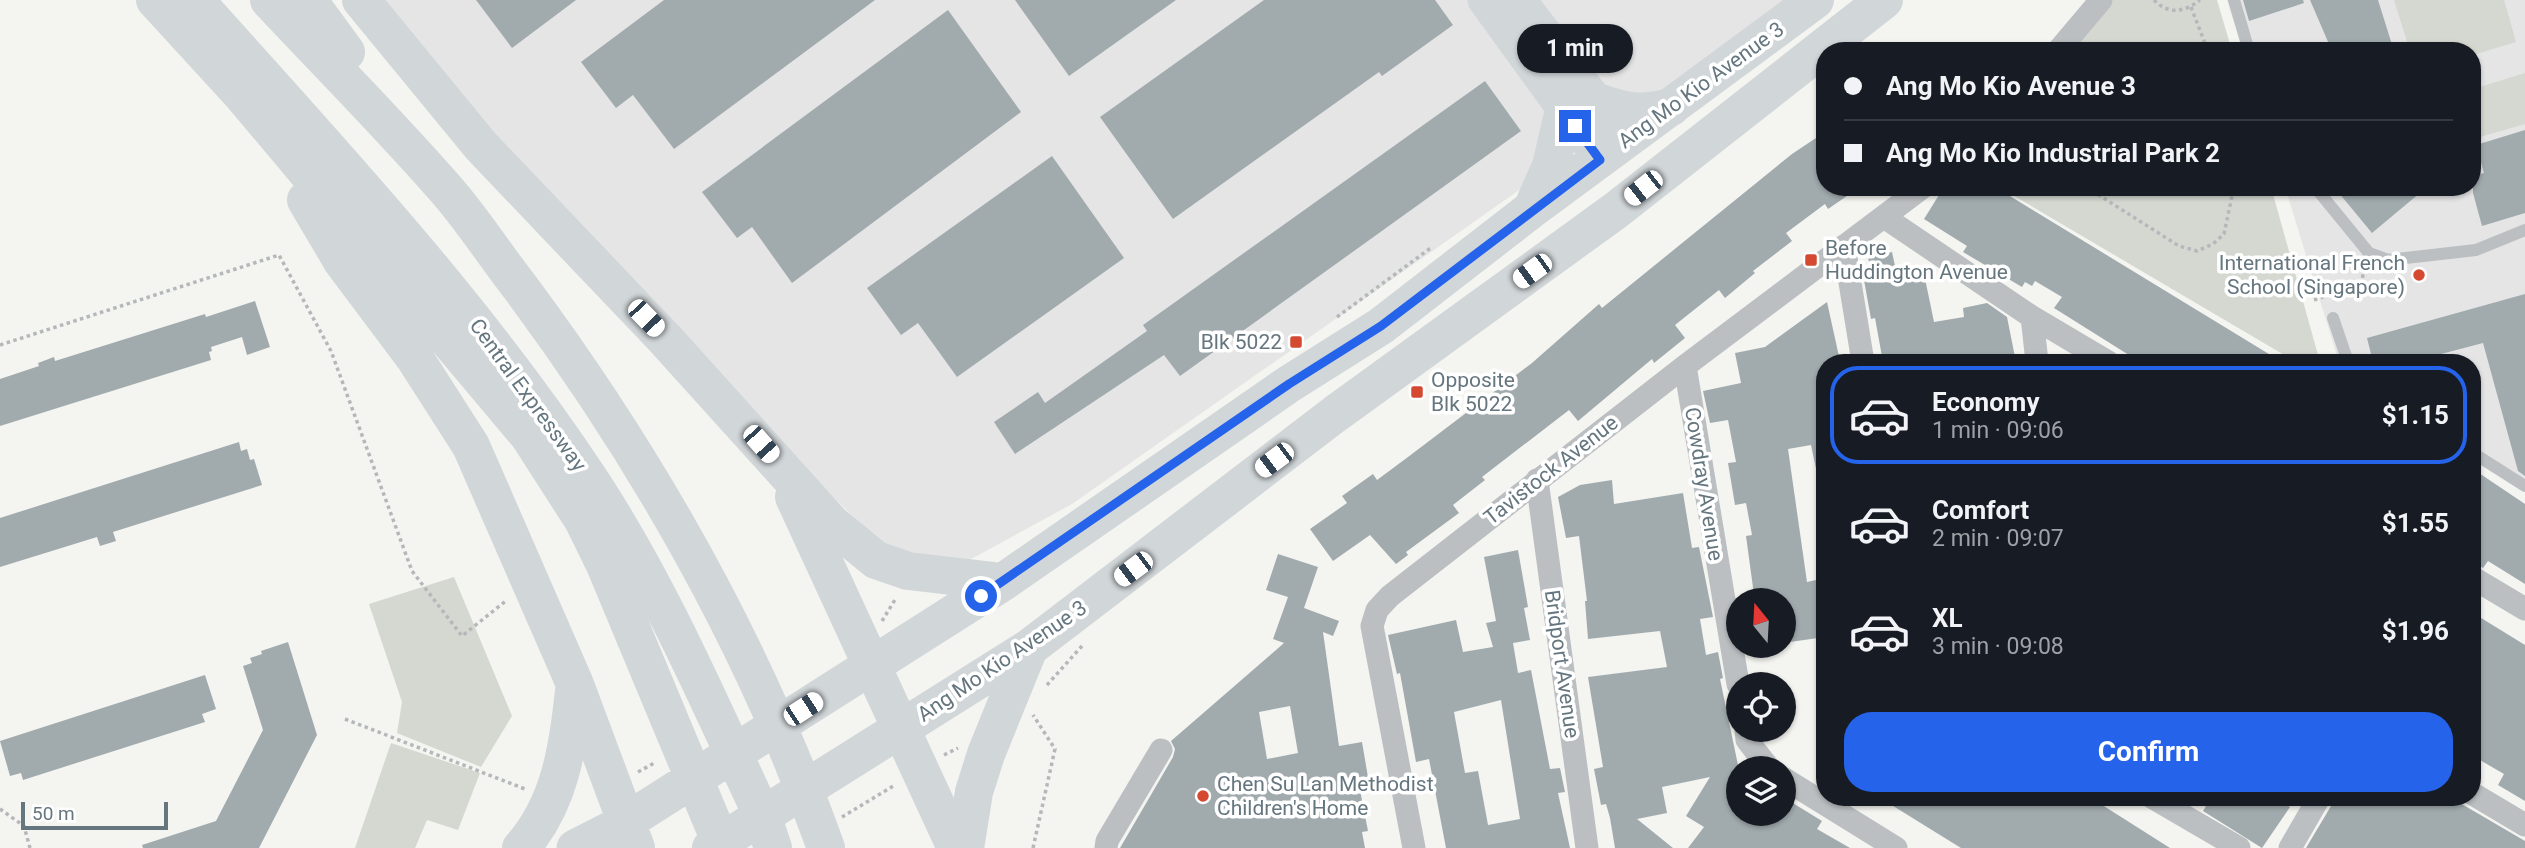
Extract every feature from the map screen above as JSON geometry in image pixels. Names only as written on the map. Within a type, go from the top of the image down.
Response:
[{"type":"highway","points":[[155,0],[243,96],[529,436],[583,520],[631,625],[723,848]]},
{"type":"highway","name":"Central Expressway","points":[[195,0],[396,223],[520,379],[595,488],[664,608],[762,815],[773,848]]},
{"type":"highway","points":[[269,0],[445,187]]},
{"type":"highway","points":[[308,0],[553,332],[641,462],[709,583],[833,834]]},
{"type":"highway","points":[[361,0],[481,146],[664,338],[832,524],[876,560],[908,571],[1003,582]]},
{"type":"highway","name":"Ang Mo Kio Avenue 3","points":[[624,820],[864,652],[1003,582],[1289,384],[1381,326],[1532,209],[1815,0]]},
{"type":"highway","name":"Ang Mo Kio Avenue 3","points":[[1817,42],[1862,4]]},
{"type":"highway","name":"Ang Mo Kio Avenue 3","points":[[711,848],[1029,648],[1335,414],[1622,206],[1816,43]]},
{"type":"highway","points":[[243,96],[342,261],[414,357],[471,446],[574,682],[624,820]]},
{"type":"highway","points":[[1532,209],[1580,106],[1644,114],[1671,107]]},
{"type":"highway","points":[[779,464],[956,848]]},
{"type":"highway","points":[[965,848],[974,792],[1029,648]]},
{"type":"highway","points":[[521,848],[553,800],[569,737],[574,682]]},
{"type":"main road","name":"Ang Mo Kio Avenue 3","points":[[575,848],[624,820]]},
{"type":"street","points":[[1484,0],[1580,106],[1613,150]]},
{"type":"street","points":[[1520,0],[1580,106]]},
{"type":"street","points":[[2066,42],[2101,0]]},
{"type":"street","name":"Tavistock Avenue","points":[[1413,848],[1372,626],[1377,610],[1537,480],[1911,196]]},
{"type":"street","points":[[1884,217],[2032,317],[2094,354]]},
{"type":"street","points":[[1844,247],[1862,354]]},
{"type":"street","points":[[2032,317],[2036,354]]},
{"type":"street","name":"Cowdray Avenue","points":[[1685,366],[1736,672]]},
{"type":"street","name":"Bridport Avenue","points":[[1537,480],[1587,848]]},
{"type":"street","points":[[2481,583],[2525,609]]},
{"type":"street","points":[[1749,742],[1760,756]]},
{"type":"street","points":[[1106,848],[1107,841],[1161,750]]},
{"type":"street","points":[[1796,786],[1816,798]]},
{"type":"street","points":[[2481,799],[2525,825]]},
{"type":"street","points":[[1828,806],[1896,848]]},
{"type":"street","points":[[2167,806],[2239,848]]},
{"type":"street","points":[[2290,848],[2314,806]]},
{"type":"lane","points":[[2234,0],[2246,42]]},
{"type":"lane","points":[[2322,196],[2369,253],[2388,260],[2476,250],[2525,230]]},
{"type":"lane","points":[[2333,318],[2345,354]]},
{"type":"lane","points":[[2481,458],[2525,486]]},
{"type":"path","points":[[2154,0],[2169,10],[2191,7],[2200,0]]},
{"type":"path","points":[[2191,7],[2205,42]]},
{"type":"path","points":[[2100,196],[2179,246],[2197,251],[2213,244],[2224,234],[2232,196]]},
{"type":"path","points":[[1331,322],[1442,240]]},
{"type":"path","points":[[2314,300],[2361,284],[2369,253]]},
{"type":"path","points":[[0,345],[279,255],[331,351],[412,571],[462,636],[510,597],[516,609]]},
{"type":"path","points":[[864,652],[886,618],[908,571]]},
{"type":"path","points":[[1042,692],[1083,645]]},
{"type":"path","points":[[1023,721],[1030,710],[1055,749],[1033,848]]},
{"type":"path","points":[[345,719],[535,793]]},
{"type":"path","points":[[833,834],[918,770],[956,747],[985,759]]},
{"type":"path","points":[[624,820],[659,760]]},
{"type":"path","points":[[0,809],[24,826],[30,848]]},
{"type":"shaded area","points":[[369,0],[1790,0],[1072,504],[973,558],[932,568],[877,541],[744,407]]},
{"type":"shaded area","points":[[2111,0],[2217,0],[2229,42],[2075,42]]},
{"type":"shaded area","name":"International French School (Singapore)","points":[[2227,0],[2525,0],[2525,485],[2481,458],[2481,354],[2337,354],[2288,196],[2481,196],[2481,42],[2240,42]]},
{"type":"shaded area","points":[[2394,0],[2504,0],[2516,42],[2481,53],[2481,42],[2407,42]]},
{"type":"shaded area","points":[[2525,73],[2525,124],[2481,137],[2481,87]]},
{"type":"shaded area","points":[[2014,196],[2274,196],[2318,354],[2282,354]]},
{"type":"shaded area","points":[[454,577],[512,716],[481,767],[397,733],[402,702],[369,604]]},
{"type":"shaded area","points":[[391,743],[480,773],[458,830],[427,820],[415,848],[355,848]]},
{"type":"building","points":[[476,0],[576,0],[512,48]]},
{"type":"building","points":[[664,0],[875,0],[674,149],[633,95],[616,108],[581,62]]},
{"type":"building","points":[[1015,0],[1176,0],[1069,76]]},
{"type":"building","points":[[1264,0],[1435,0],[1453,25],[1382,76],[1379,72],[1173,219],[1100,117]]},
{"type":"building","points":[[2243,0],[2303,0],[2304,3],[2249,21]]},
{"type":"building","points":[[2310,0],[2378,0],[2391,42],[2328,42]]},
{"type":"building","points":[[948,10],[1021,112],[792,283],[752,227],[737,238],[702,192]]},
{"type":"building","points":[[1485,81],[1521,131],[1180,376],[1164,355],[1015,454],[994,422],[1038,392],[1045,403],[1147,331],[1143,325]]},
{"type":"building","points":[[2525,130],[2525,213],[2482,226],[2474,196],[2481,196],[2481,174],[2484,173],[2481,143]]},
{"type":"building","points":[[1816,138],[1816,196],[1847,196],[1828,209],[1825,204],[1786,233],[1792,241],[1753,271],[1755,273],[1725,298],[1719,290],[1675,325],[1685,338],[1654,363],[1652,359],[1578,421],[1569,410],[1482,477],[1485,480],[1453,505],[1459,513],[1406,552],[1408,555],[1396,564],[1370,535],[1333,561],[1310,529],[1347,503],[1342,496],[1373,474],[1377,480],[1532,363],[1599,304],[1602,308],[1792,154]]},
{"type":"building","points":[[1052,156],[1124,258],[957,377],[918,323],[901,335],[867,288]]},
{"type":"building","points":[[1938,196],[2010,196],[2269,354],[2127,354],[2054,308],[2062,297],[2035,281],[2032,286],[2025,282],[2022,287],[1963,252],[1967,246],[1924,219]]},
{"type":"building","points":[[2341,196],[2416,196],[2372,233]]},
{"type":"building","points":[[1892,252],[1897,275],[1923,269],[1934,322],[1964,317],[1963,308],[1987,303],[2007,317],[2014,354],[1882,354],[1875,318],[1871,319],[1862,269],[1870,267],[1868,257]]},
{"type":"building","points":[[2525,294],[2525,476],[2518,471],[2483,343],[2441,354],[2371,354],[2367,338]]},
{"type":"building","points":[[255,301],[270,347],[247,355],[242,337],[211,347],[211,360],[0,426],[0,379],[39,366],[38,363],[54,357],[55,361]]},
{"type":"building","points":[[1827,302],[1838,354],[1816,354],[1816,469],[1811,445],[1788,449],[1807,582],[1816,580],[1816,638],[1796,641],[1796,588],[1753,588],[1746,536],[1752,535],[1746,503],[1735,505],[1728,463],[1736,462],[1728,420],[1710,423],[1703,391],[1741,383],[1735,353],[1765,347]]},
{"type":"building","points":[[239,442],[241,451],[247,449],[250,460],[254,459],[262,485],[113,532],[116,541],[100,546],[97,537],[0,567],[0,518]]},
{"type":"building","points":[[2481,474],[2525,504],[2525,584],[2488,561],[2483,568]]},
{"type":"building","points":[[1612,480],[1614,504],[1683,493],[1692,548],[1699,547],[1713,617],[1700,619],[1706,655],[1718,652],[1726,708],[1726,742],[1733,742],[1736,756],[1726,756],[1726,826],[1796,826],[1796,805],[1822,821],[1817,829],[1850,848],[1688,848],[1704,827],[1686,816],[1710,777],[1662,787],[1667,813],[1637,819],[1673,848],[1615,848],[1610,818],[1606,804],[1601,805],[1594,769],[1603,767],[1588,677],[1667,667],[1660,631],[1588,639],[1587,601],[1579,536],[1566,538],[1558,497],[1580,485]]},
{"type":"building","points":[[1518,550],[1528,607],[1524,608],[1530,640],[1513,643],[1518,673],[1531,670],[1550,769],[1560,768],[1565,792],[1558,793],[1570,848],[1446,848],[1429,759],[1416,762],[1400,673],[1397,674],[1388,635],[1456,620],[1463,652],[1493,647],[1486,623],[1496,621],[1484,557]],"holes":[[[1501,700],[1520,819],[1488,825],[1478,771],[1465,773],[1454,712]]]},
{"type":"building","points":[[1278,554],[1318,567],[1304,608],[1339,621],[1333,636],[1323,632],[1339,746],[1362,742],[1369,783],[1359,785],[1368,831],[1362,832],[1365,848],[1120,848],[1173,757],[1175,749],[1171,741],[1284,643],[1273,639],[1288,597],[1266,590]],"holes":[[[1290,706],[1298,753],[1267,759],[1259,712]]]},
{"type":"building","points":[[2481,618],[2525,645],[2525,801],[2498,785],[2504,774],[2481,761]]},
{"type":"building","points":[[288,642],[317,735],[259,848],[143,848],[142,845],[216,821],[263,730],[243,666],[252,663],[250,658],[262,654],[261,651]]},
{"type":"building","points":[[205,675],[216,709],[202,714],[205,722],[23,780],[21,773],[10,776],[0,741]]},
{"type":"building","points":[[1893,806],[2104,806],[2170,848],[1961,848]]},
{"type":"building","points":[[2206,806],[2290,807],[2262,848],[2203,811]]},
{"type":"building","points":[[2331,806],[2465,806],[2525,841],[2525,848],[2306,848]]},
{"type":"place","name":"Before Huddington Avenue","points":[[1811,260]]},
{"type":"place","name":"International French School (Singapore)","points":[[2419,275]]},
{"type":"place","name":"Blk 5022","points":[[1296,342]]},
{"type":"place","name":"Opposite Blk 5022","points":[[1417,392]]},
{"type":"place","name":"Chen Su Lan Methodist Children's Home","points":[[1203,796]]},
{"type":"route","points":[[981,596],[1289,384],[1381,326],[1600,160],[1575,126]]}]
